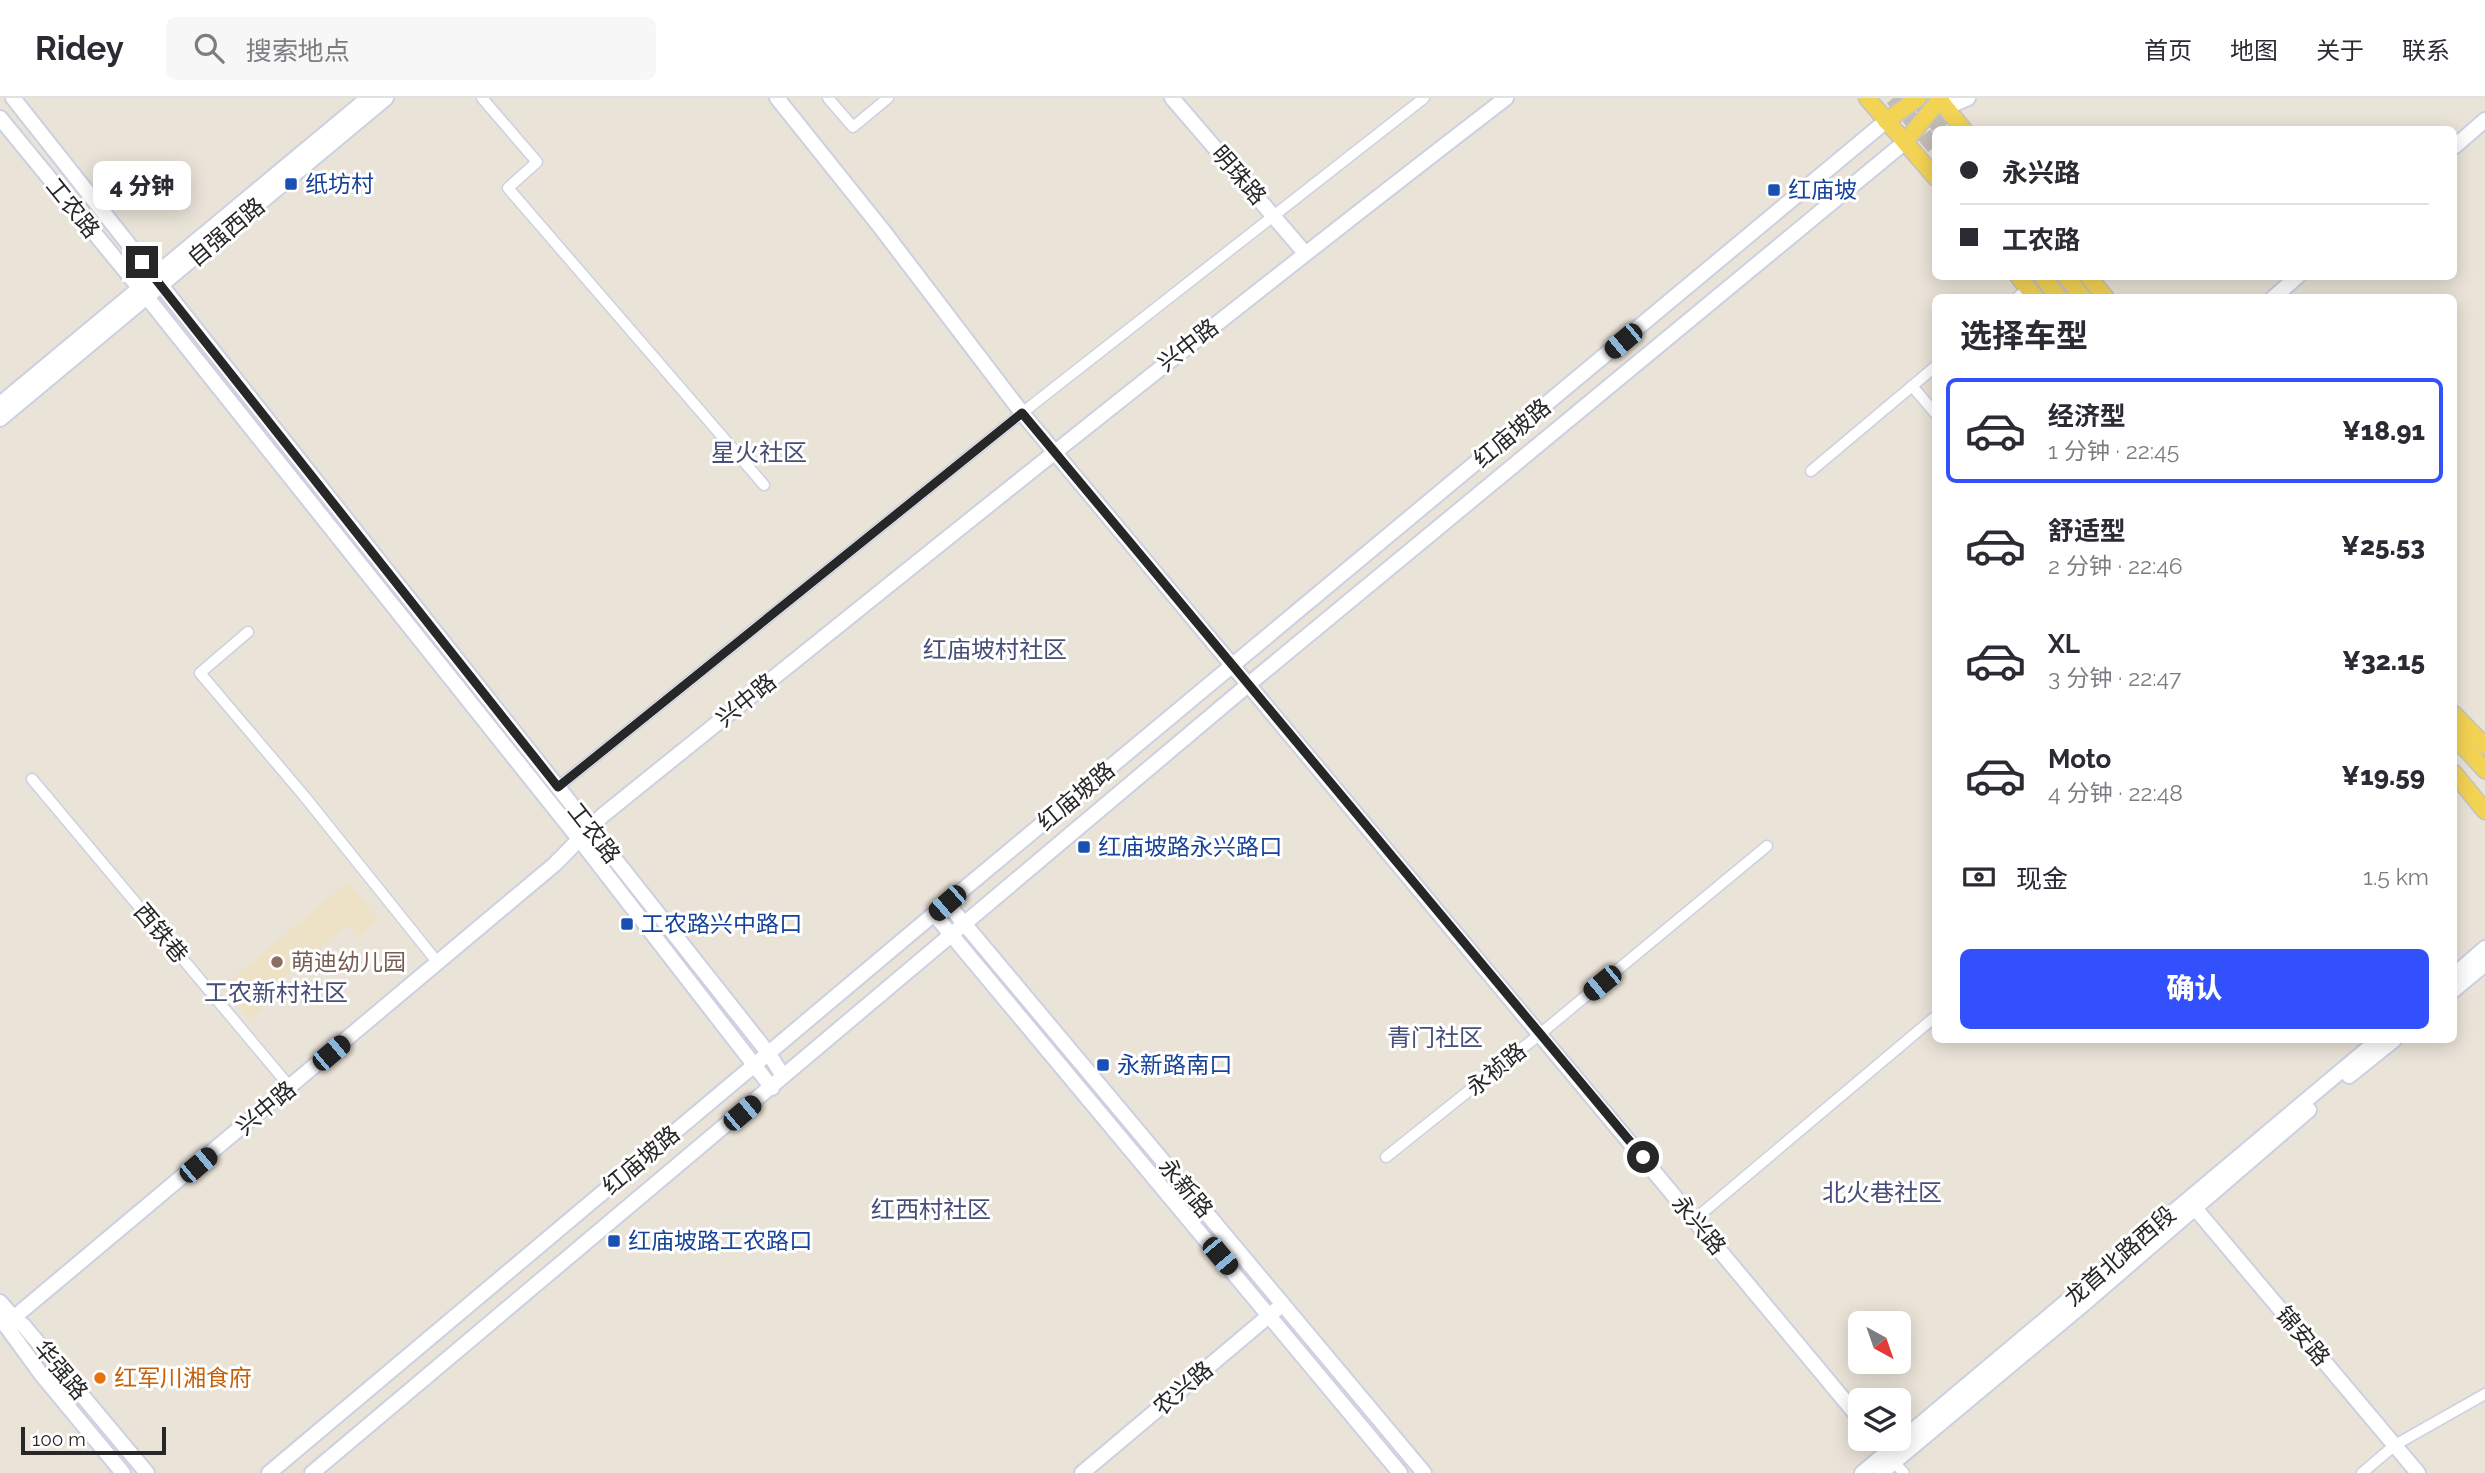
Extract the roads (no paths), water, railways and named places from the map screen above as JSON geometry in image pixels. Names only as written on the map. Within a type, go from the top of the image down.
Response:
[{"type":"main road","name":"工农路","points":[[13,98],[769,1054],[783,1076]]},
{"type":"main road","name":"自强西路","points":[[156,281],[368,98]]},
{"type":"main road","name":"自强西路","points":[[0,404],[386,98]]},
{"type":"main road","name":"永兴路","points":[[777,98],[881,228],[1022,413],[1848,1404]]},
{"type":"main road","name":"明珠路","points":[[1172,98],[1305,253]]},
{"type":"main road","name":"兴中路","points":[[6,1320],[290,1087],[555,864],[590,828],[624,799],[1054,452],[1506,98]]},
{"type":"main road","points":[[1867,98],[1932,173]]},
{"type":"main road","points":[[1886,121],[1918,98]]},
{"type":"main road","points":[[1939,99],[1952,105],[1968,98]]},
{"type":"main road","points":[[1905,142],[1939,99]]},
{"type":"main road","points":[[1939,99],[1961,126]]},
{"type":"main road","name":"工农路","points":[[0,118],[579,839],[772,1088]]},
{"type":"main road","points":[[2457,143],[2485,120]]},
{"type":"main road","name":"红庙坡路","points":[[269,1473],[947,903],[1886,121]]},
{"type":"main road","name":"红庙坡路","points":[[312,1473],[1250,684],[1905,142]]},
{"type":"main road","points":[[2045,280],[2056,294]]},
{"type":"main road","points":[[2069,280],[2080,294]]},
{"type":"main road","points":[[2091,280],[2103,294]]},
{"type":"main road","points":[[2278,294],[2293,280]]},
{"type":"main road","name":"自强西路","points":[[0,419],[142,292]]},
{"type":"main road","points":[[2457,724],[2485,746]]},
{"type":"main road","points":[[2457,725],[2485,771]]},
{"type":"main road","points":[[2457,777],[2482,808]]},
{"type":"main road","points":[[2457,793],[2482,808]]},
{"type":"main road","name":"永新路","points":[[947,903],[1424,1473]]},
{"type":"main road","name":"永新路","points":[[934,914],[1270,1315],[1395,1471]]},
{"type":"main road","points":[[2457,972],[2485,948]]},
{"type":"main road","points":[[2457,987],[2485,964]]},
{"type":"main road","name":"龙首北路西段","points":[[1881,1473],[2375,1043]]},
{"type":"main road","name":"龙首北路西段","points":[[2191,1203],[2390,1043]]},
{"type":"main road","name":"锦安路","points":[[2191,1203],[2418,1473]]},
{"type":"main road","name":"华强路","points":[[0,1302],[6,1320],[41,1374],[123,1473]]},
{"type":"main road","name":"农兴路","points":[[1082,1473],[1283,1304]]},
{"type":"main road","name":"华强路","points":[[6,1320],[24,1326],[147,1473]]},
{"type":"main road","name":"龙首北路西段","points":[[1862,1473],[1895,1462]]},
{"type":"street","points":[[482,98],[537,162],[508,188],[764,485]]},
{"type":"street","points":[[828,98],[853,127],[888,98]]},
{"type":"street","points":[[558,787],[1022,413],[1424,98]]},
{"type":"street","points":[[1811,471],[1932,369]]},
{"type":"street","points":[[1912,386],[1932,409]]},
{"type":"street","points":[[248,632],[200,673],[305,797],[438,962]]},
{"type":"street","name":"西铁巷","points":[[32,779],[290,1087]]},
{"type":"street","name":"永祯路","points":[[1386,1157],[1768,846]]},
{"type":"street","points":[[1695,1219],[1932,1019]]},
{"type":"street","points":[[2362,1473],[2395,1445],[2485,1394]]},
{"type":"tunnel","points":[[1893,98],[1932,144]]},
{"type":"tunnel","points":[[1916,98],[1939,126]]},
{"type":"place","name":"纸坊村","points":[[291,184]]},
{"type":"place","name":"红庙坡","points":[[1774,190]]},
{"type":"place","name":"红庙坡路永兴路口","points":[[1084,847]]},
{"type":"place","name":"工农路兴中路口","points":[[627,924]]},
{"type":"place","name":"萌迪幼儿园","points":[[277,962]]},
{"type":"place","name":"永新路南口","points":[[1103,1065]]},
{"type":"place","name":"红庙坡路工农路口","points":[[614,1241]]},
{"type":"place","name":"红军川湘食府","points":[[100,1378]]},
{"type":"district","name":"星火社区","points":[[759,453]]},
{"type":"district","name":"红庙坡村社区","points":[[995,650]]},
{"type":"district","name":"工农新村社区","points":[[276,993]]},
{"type":"district","name":"青门社区","points":[[1435,1038]]},
{"type":"district","name":"北火巷社区","points":[[1882,1193]]},
{"type":"district","name":"红西村社区","points":[[931,1210]]}]
